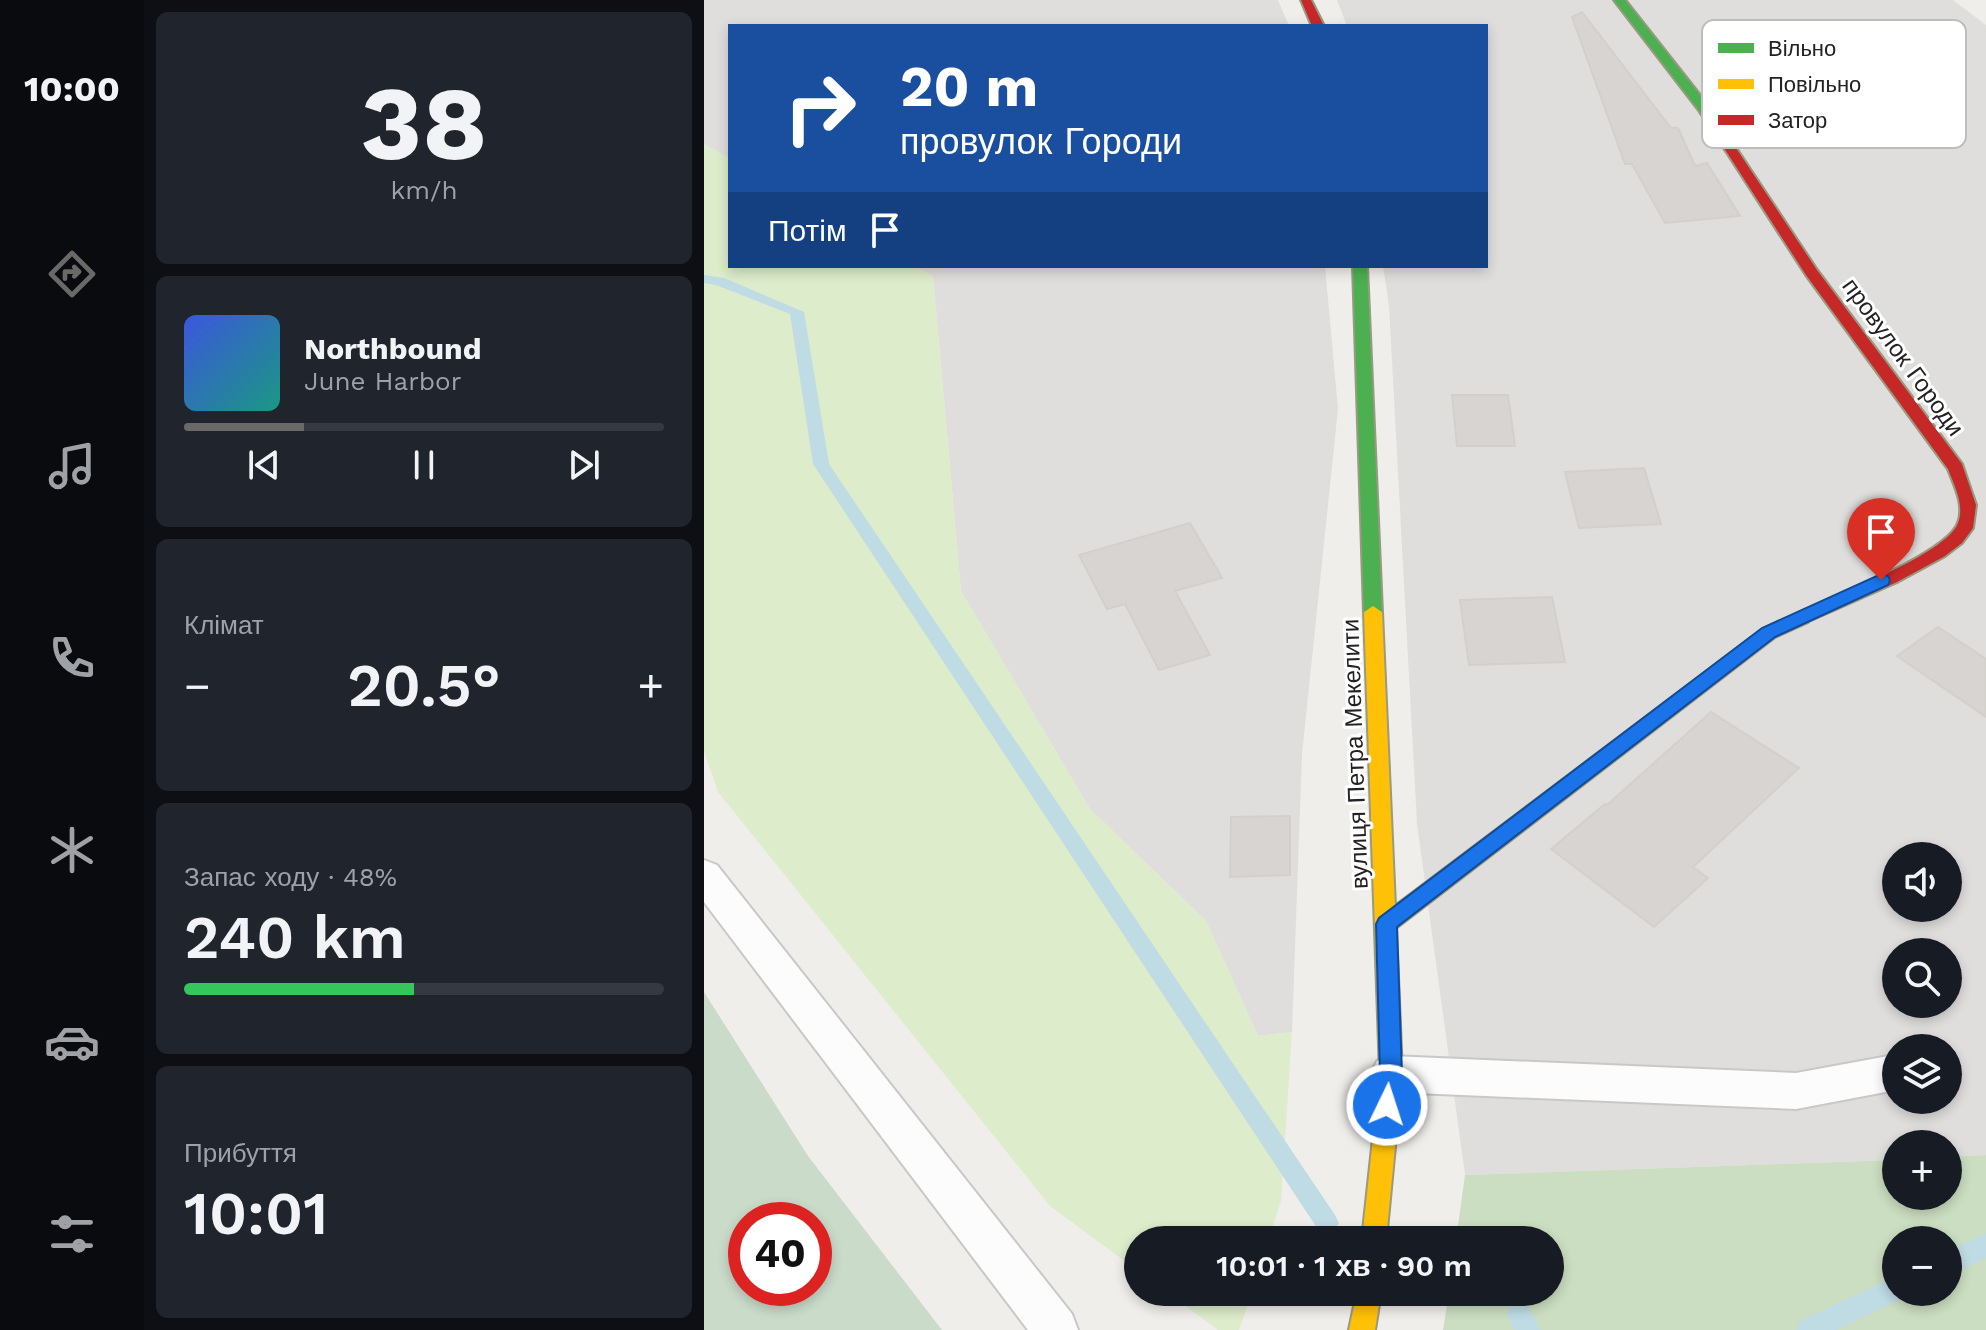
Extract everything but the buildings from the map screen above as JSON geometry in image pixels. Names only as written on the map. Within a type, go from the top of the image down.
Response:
[{"type":"street","points":[[1306,0],[1317,24]]},
{"type":"street","name":"провулок Городи","points":[[1619,0],[1702,106]]},
{"type":"street","name":"провулок Городи","points":[[1386,924],[1769,633],[1938,554],[1965,530],[1970,505],[1956,468],[1811,272],[1730,148]]},
{"type":"street","name":"вулиця Петра Мекелити","points":[[1360,268],[1391,1074],[1375,1226]]},
{"type":"street","points":[[1362,1330],[1366,1306]]},
{"type":"lane","points":[[704,875],[1056,1330]]},
{"type":"lane","points":[[1391,1074],[1796,1091],[1882,1075]]},
{"type":"shaded area","points":[[704,0],[1278,0],[1288,24],[728,24],[728,158],[704,144]]},
{"type":"shaded area","points":[[1337,0],[1953,0],[1986,25],[1986,1155],[1962,1156],[1962,1130],[1882,1130],[1882,1160],[1465,1175],[1417,824],[1389,306],[1383,268],[1488,268],[1488,24],[1346,24]]},
{"type":"shaded area","points":[[918,268],[1325,268],[1338,409],[1302,754],[1292,1032],[1258,1036],[1206,921],[1090,809],[961,591],[933,277]]},
{"type":"green space","points":[[704,144],[728,158],[728,268],[919,268],[933,276],[961,591],[1090,809],[1206,921],[1258,1036],[1292,1032],[1281,1201],[1273,1226],[1124,1226],[1124,1261],[1050,1206],[718,792],[704,751]]},
{"type":"green space","points":[[704,992],[808,1156],[942,1330],[704,1330]]},
{"type":"green space","points":[[1986,1155],[1986,1330],[1443,1330],[1447,1306],[1564,1306],[1564,1226],[1458,1226],[1465,1175],[1882,1160],[1882,1210],[1962,1210],[1962,1156]]},
{"type":"green space","points":[[1186,1306],[1247,1306],[1239,1330],[1218,1330]]},
{"type":"waterway","points":[[704,279],[719,281],[797,312],[821,464],[1327,1223]]},
{"type":"waterway","points":[[1962,1257],[1986,1245]]},
{"type":"waterway","points":[[1809,1330],[1882,1295]]},
{"type":"waterway","points":[[1519,1315],[1528,1330]]},
{"type":"traffic: fast","points":[[1619,0],[1702,106]]},
{"type":"traffic: fast","points":[[1360,268],[1373,612]]},
{"type":"traffic: slow","points":[[1373,612],[1391,1074],[1375,1226]]},
{"type":"traffic: slow","points":[[1386,924],[1769,633],[1802,618]]},
{"type":"traffic: slow","points":[[1362,1330],[1366,1306]]},
{"type":"traffic: jam","points":[[1306,0],[1317,24]]},
{"type":"traffic: jam","points":[[1730,148],[1811,272],[1956,468],[1968,505],[1965,528],[1939,552],[1891,578],[1802,618]]},
{"type":"route","points":[[1387,1105],[1391,1074],[1386,924],[1769,633],[1881,580]]}]
